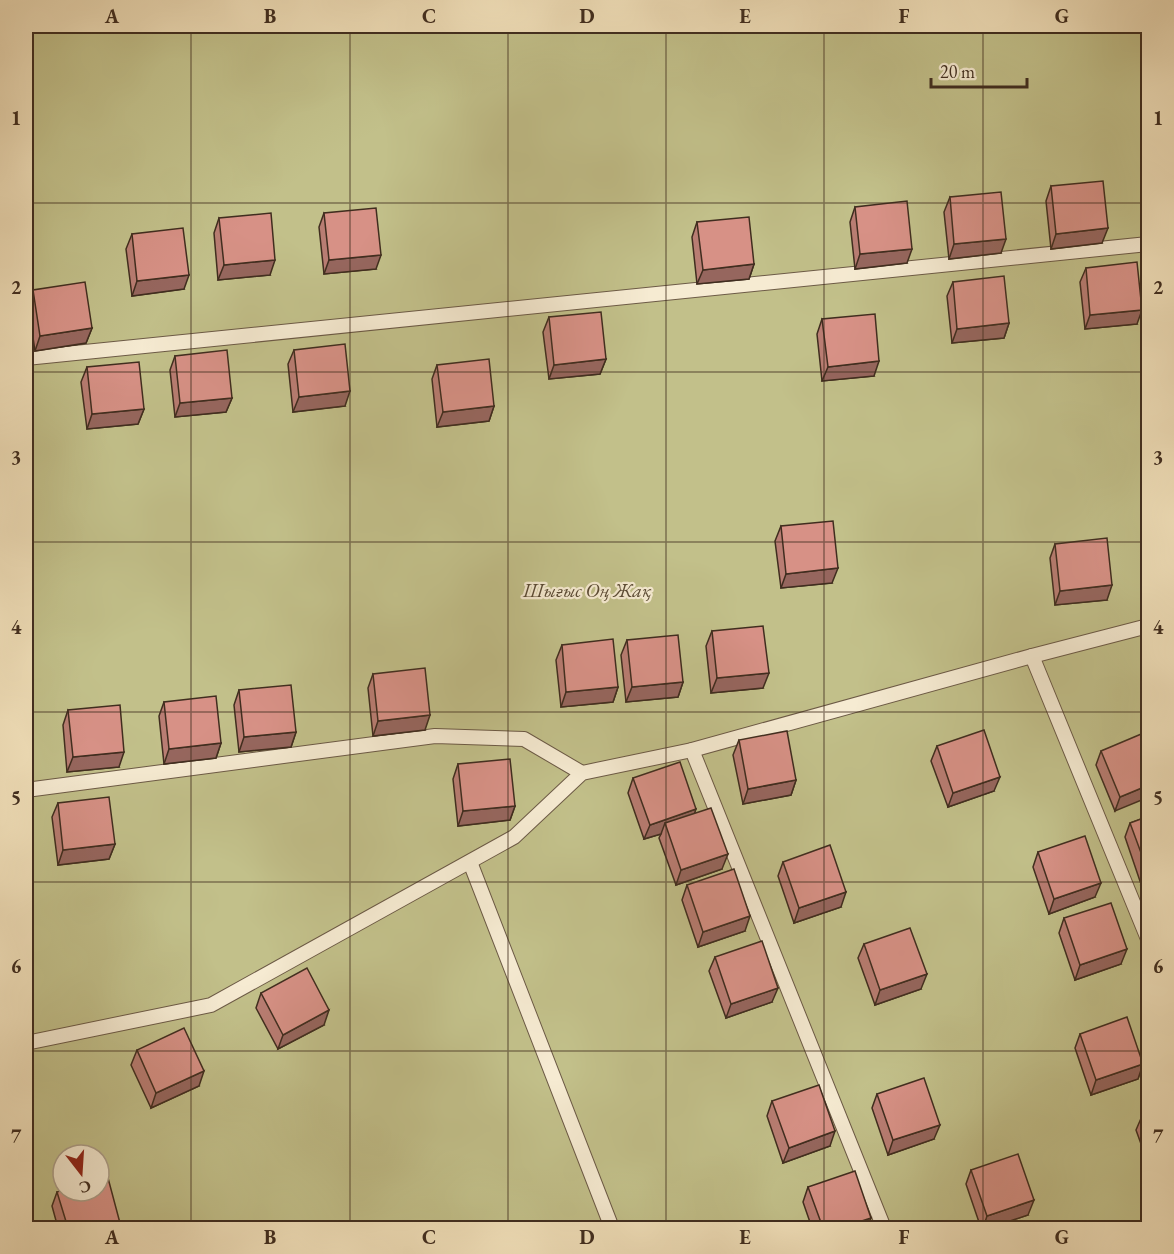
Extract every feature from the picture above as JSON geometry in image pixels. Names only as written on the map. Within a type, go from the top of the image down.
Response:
[{"type":"lane","points":[[26,358],[1149,244]]},
{"type":"lane","points":[[26,1043],[211,1005],[514,837],[582,773],[692,750],[1149,626]]},
{"type":"lane","points":[[1032,656],[1149,939]]},
{"type":"lane","points":[[26,790],[435,736],[524,739],[582,773]]},
{"type":"lane","points":[[692,750],[884,1228]]},
{"type":"lane","points":[[470,862],[612,1228]]},
{"type":"green space","name":"Шығыс Оң Жақ","points":[[26,26],[1148,26],[1148,1228],[26,1228]]},
{"type":"building","points":[[1103,181],[1108,228],[1056,234],[1051,186]]},
{"type":"building","points":[[1001,192],[1006,239],[954,244],[950,197]]},
{"type":"building","points":[[907,201],[912,249],[860,254],[855,207]]},
{"type":"building","points":[[376,208],[381,255],[329,260],[324,213]]},
{"type":"building","points":[[271,213],[275,260],[224,265],[219,218]]},
{"type":"building","points":[[749,217],[754,264],[703,270],[697,222]]},
{"type":"building","points":[[183,228],[189,275],[137,281],[132,234]]},
{"type":"building","points":[[1137,262],[1142,310],[1090,315],[1086,268]]},
{"type":"building","points":[[1004,276],[1009,323],[957,329],[953,282]]},
{"type":"building","points":[[85,282],[92,328],[40,336],[33,290]]},
{"type":"building","points":[[601,312],[606,359],[554,365],[549,317]]},
{"type":"building","points":[[875,314],[879,361],[828,367],[822,319]]},
{"type":"building","points":[[345,344],[350,391],[299,397],[294,350]]},
{"type":"building","points":[[227,350],[232,398],[180,403],[175,356]]},
{"type":"building","points":[[489,359],[494,406],[443,412],[437,365]]},
{"type":"building","points":[[139,362],[144,409],[92,414],[87,367]]},
{"type":"building","points":[[833,521],[838,568],[786,574],[781,526]]},
{"type":"building","points":[[1107,538],[1112,585],[1060,591],[1055,544]]},
{"type":"building","points":[[763,626],[769,673],[717,678],[712,631]]},
{"type":"building","points":[[678,635],[683,682],[632,687],[627,640]]},
{"type":"building","points":[[613,639],[618,687],[566,692],[562,645]]},
{"type":"building","points":[[425,668],[430,715],[378,721],[373,674]]},
{"type":"building","points":[[291,685],[296,732],[244,737],[239,690]]},
{"type":"building","points":[[216,696],[221,743],[169,749],[164,702]]},
{"type":"building","points":[[120,705],[124,752],[73,757],[68,710]]},
{"type":"building","points":[[984,730],[1000,777],[953,793],[937,746]]},
{"type":"building","points":[[787,731],[796,780],[748,789],[739,740]]},
{"type":"building","points":[[1146,732],[1149,737],[1149,785],[1120,797],[1101,751]]},
{"type":"building","points":[[510,759],[515,806],[463,811],[458,764]]},
{"type":"building","points":[[680,762],[696,809],[650,825],[633,778]]},
{"type":"building","points":[[109,797],[115,844],[63,850],[58,803]]},
{"type":"building","points":[[711,808],[728,854],[681,870],[665,823]]},
{"type":"building","points":[[1149,816],[1149,869],[1147,869],[1130,823]]},
{"type":"building","points":[[1085,836],[1101,883],[1054,899],[1038,852]]},
{"type":"building","points":[[830,845],[846,892],[799,908],[783,862]]},
{"type":"building","points":[[734,869],[750,916],[703,932],[687,885]]},
{"type":"building","points":[[1111,903],[1127,949],[1080,965],[1064,918]]},
{"type":"building","points":[[910,928],[927,974],[880,990],[864,944]]},
{"type":"building","points":[[762,941],[778,988],[731,1004],[715,957]]},
{"type":"building","points":[[307,968],[329,1010],[283,1035],[261,993]]},
{"type":"building","points":[[1127,1017],[1143,1064],[1096,1080],[1080,1034]]},
{"type":"building","points":[[184,1028],[204,1071],[156,1093],[137,1050]]},
{"type":"building","points":[[924,1078],[940,1125],[893,1140],[877,1094]]},
{"type":"building","points":[[819,1085],[835,1131],[789,1148],[772,1101]]},
{"type":"building","points":[[1149,1113],[1149,1135],[1142,1116]]},
{"type":"building","points":[[1018,1154],[1034,1200],[987,1216],[971,1170]]},
{"type":"building","points":[[855,1171],[871,1218],[840,1228],[823,1228],[808,1187]]},
{"type":"building","points":[[111,1189],[120,1223],[101,1228],[68,1228],[60,1203],[111,1203]]}]
